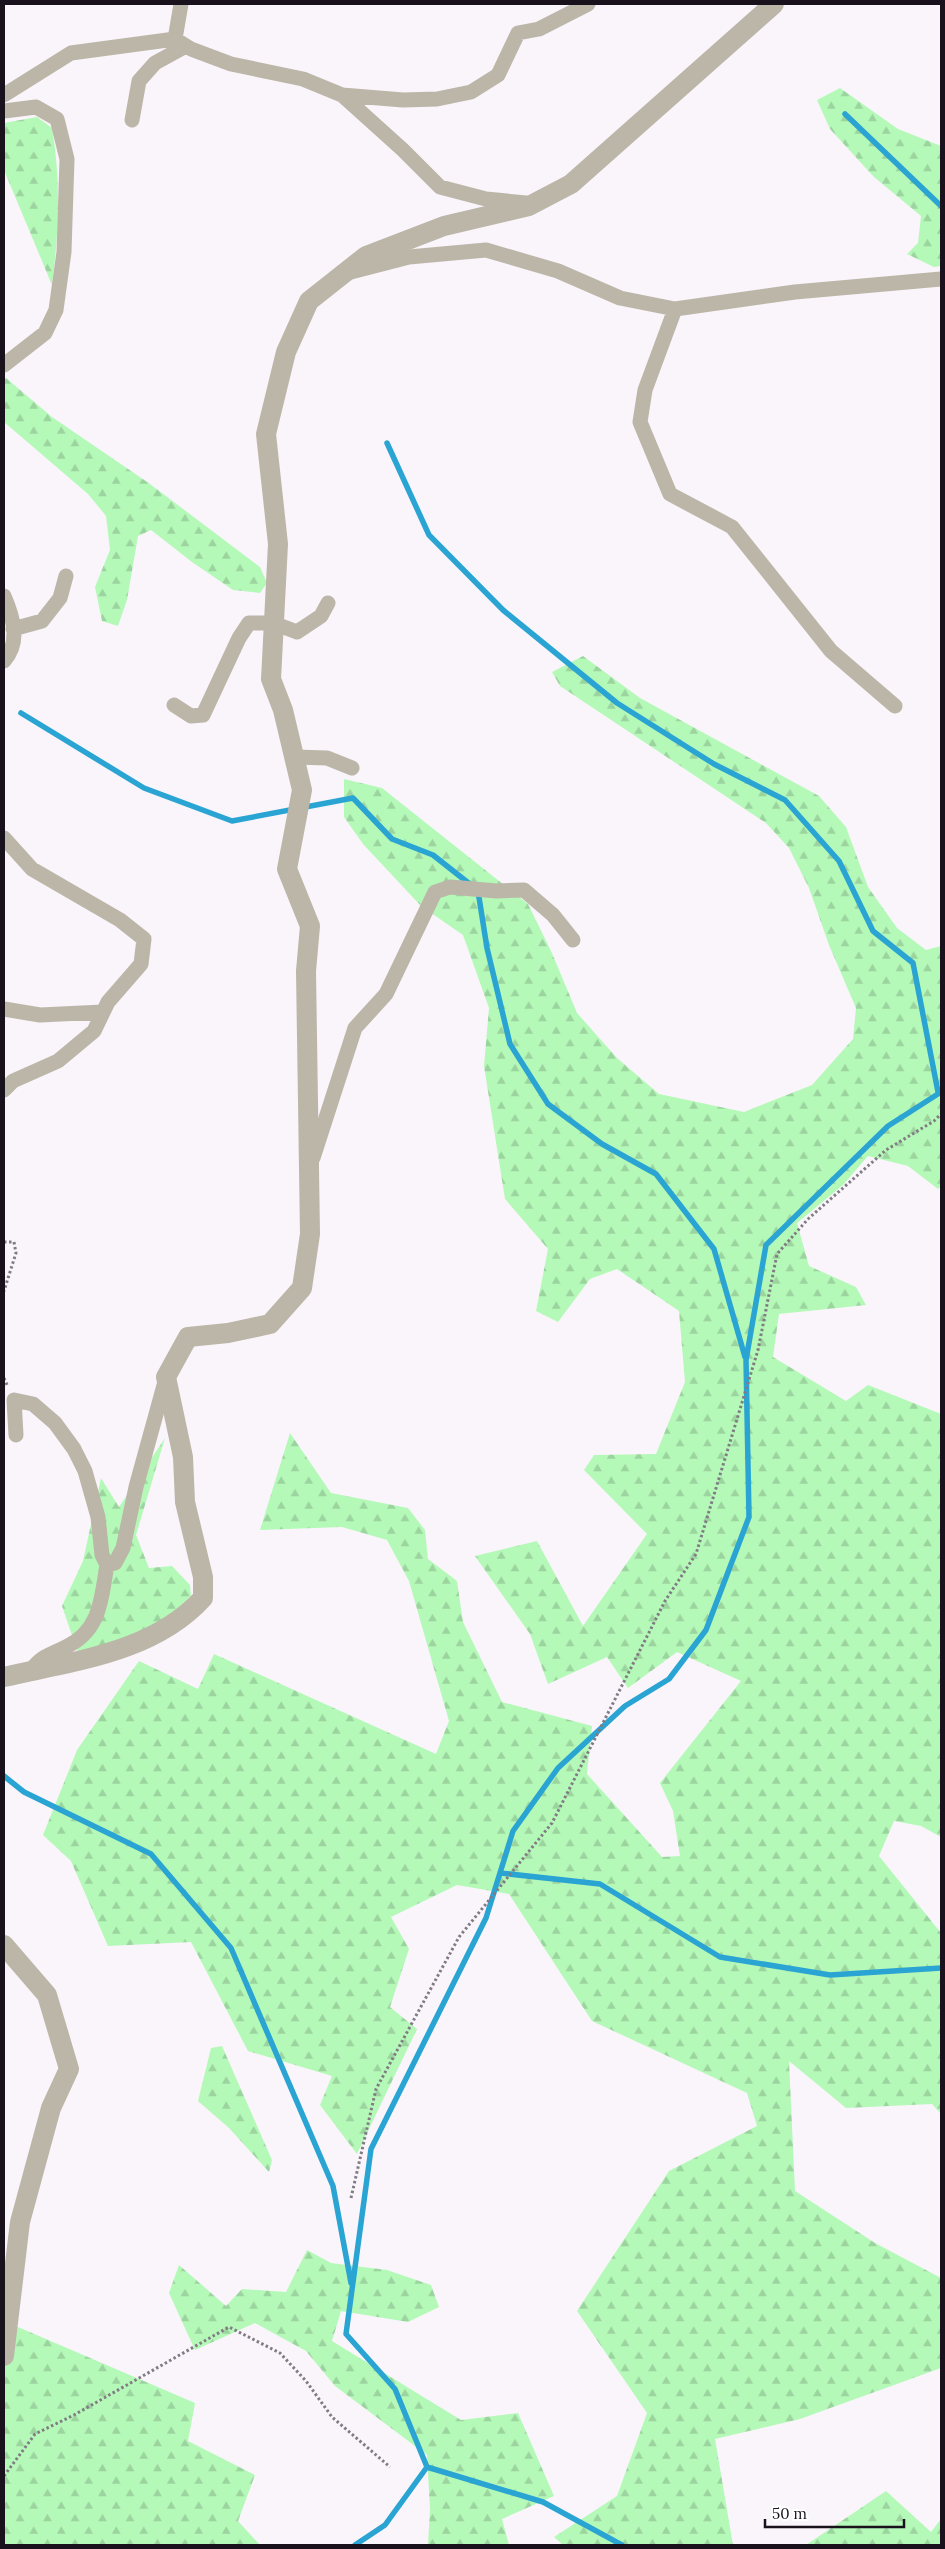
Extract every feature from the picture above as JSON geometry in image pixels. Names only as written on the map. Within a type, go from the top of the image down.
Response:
[{"type":"street","points":[[181,4],[181,43]]},
{"type":"street","points":[[4,95],[71,53],[181,43],[231,64],[303,79],[342,95],[403,100],[437,99],[471,92],[498,75],[518,34],[538,29],[588,4]]},
{"type":"street","points":[[107,1564],[115,1563],[123,1548],[136,1487],[166,1377],[188,1337],[270,1324],[302,1288],[310,1234],[306,971],[310,926],[287,869],[302,790],[283,710],[271,679],[278,544],[266,434],[286,352],[309,301],[366,256],[444,226],[533,204],[571,184],[774,4]]},
{"type":"street","points":[[132,120],[139,81],[155,63],[181,43]]},
{"type":"street","points":[[342,95],[403,150],[440,187],[486,199],[533,204]]},
{"type":"street","points":[[4,111],[36,107],[57,119],[67,159],[64,252],[56,310],[46,333],[4,365]]},
{"type":"street","points":[[343,274],[409,257],[486,250],[558,271],[620,298],[675,309],[795,292],[941,280]]},
{"type":"street","points":[[675,309],[645,390],[640,422],[670,494],[732,527],[831,651],[895,706]]},
{"type":"street","points":[[13,629],[42,622],[60,598],[66,576]]},
{"type":"street","points":[[4,596],[11,613],[15,641],[4,660]]},
{"type":"street","points":[[174,704],[191,716],[203,715],[239,638],[249,623],[273,623],[297,632],[321,616],[328,603]]},
{"type":"street","points":[[294,757],[327,758],[352,768]]},
{"type":"street","points":[[4,838],[32,869],[120,920],[144,940],[141,964],[108,1002],[94,1031],[58,1061],[14,1080],[4,1089]]},
{"type":"street","points":[[309,1172],[355,1028],[386,994],[435,892],[450,886],[497,891],[524,890],[553,915],[573,940]]},
{"type":"street","points":[[4,1009],[40,1015],[103,1012]]},
{"type":"street","points":[[4,1677],[144,1641],[189,1613],[203,1598],[203,1577],[184,1502],[183,1458],[166,1377]]},
{"type":"street","points":[[16,1435],[14,1400],[33,1404],[55,1423],[74,1449],[85,1471],[98,1517],[102,1555],[107,1564],[98,1616],[81,1639],[41,1657],[31,1670]]},
{"type":"street","points":[[4,1945],[48,1995],[69,2069],[51,2108],[20,2222],[4,2356]]},
{"type":"path","points":[[352,2198],[376,2089],[459,1937],[552,1823],[665,1601],[696,1554],[758,1350],[777,1254],[808,1219],[886,1150],[934,1121],[941,1114]]},
{"type":"path","points":[[4,1242],[14,1242],[16,1253],[4,1291]]},
{"type":"path","points":[[4,2476],[35,2434],[74,2415],[229,2327],[280,2353],[306,2381],[332,2417],[390,2467]]},
{"type":"green space","points":[[840,88],[898,129],[941,146],[941,266],[934,267],[907,254],[918,243],[921,216],[874,177],[830,129],[817,100]]},
{"type":"green space","points":[[37,117],[52,128],[57,167],[57,226],[52,285],[4,170],[4,123]]},
{"type":"green space","points":[[6,378],[52,417],[150,484],[260,567],[267,583],[260,593],[233,590],[192,562],[151,530],[138,536],[127,600],[118,626],[102,621],[95,587],[110,550],[106,516],[88,494],[4,422],[4,380]]},
{"type":"green space","points":[[583,656],[640,698],[819,796],[846,827],[868,887],[897,928],[926,950],[941,946],[941,1186],[938,1189],[908,1166],[868,1156],[843,1185],[797,1223],[809,1266],[856,1287],[866,1305],[779,1314],[773,1357],[846,1401],[868,1385],[941,1414],[941,1837],[921,1826],[894,1821],[879,1856],[941,1933],[941,2114],[932,2104],[846,2108],[789,2061],[795,2191],[875,2243],[941,2278],[941,2368],[800,2419],[715,2439],[733,2545],[563,2545],[554,2537],[617,2496],[647,2413],[577,2311],[669,2171],[757,2126],[747,2093],[592,2021],[509,1894],[457,1885],[391,1917],[409,1949],[390,2007],[417,2029],[357,2154],[320,2105],[332,2076],[248,2051],[191,1942],[108,1946],[71,1861],[43,1835],[77,1750],[139,1661],[198,1689],[214,1654],[436,1754],[449,1721],[409,1581],[387,1540],[342,1527],[260,1530],[290,1433],[331,1493],[408,1508],[425,1530],[428,1559],[457,1581],[463,1622],[502,1702],[592,1726],[587,1774],[662,1857],[680,1856],[673,1811],[660,1783],[741,1681],[677,1652],[628,1688],[607,1657],[548,1684],[530,1634],[475,1556],[537,1541],[583,1626],[647,1534],[584,1470],[594,1455],[656,1454],[685,1382],[679,1311],[617,1269],[590,1279],[558,1322],[536,1311],[548,1249],[505,1199],[484,1066],[489,1008],[463,935],[421,906],[363,844],[344,817],[344,779],[382,788],[528,904],[551,951],[577,1013],[617,1058],[659,1094],[744,1112],[812,1085],[853,1039],[856,1008],[829,945],[809,888],[789,848],[766,823],[560,686],[552,672]]},
{"type":"green space","points":[[165,1438],[136,1535],[149,1568],[172,1566],[190,1585],[191,1596],[158,1627],[78,1653],[62,1606],[83,1561],[101,1478],[119,1507]]},
{"type":"green space","points":[[222,2046],[272,2160],[269,2172],[229,2128],[198,2101],[211,2048]]},
{"type":"green space","points":[[307,2250],[331,2263],[387,2270],[431,2285],[439,2307],[408,2322],[341,2311],[332,2341],[461,2420],[518,2413],[554,2496],[502,2519],[509,2545],[428,2545],[430,2510],[427,2455],[335,2386],[306,2351],[255,2323],[195,2350],[169,2293],[179,2265],[226,2306],[242,2289],[286,2292]]},
{"type":"green space","points":[[4,2321],[195,2403],[188,2441],[255,2475],[238,2521],[260,2545],[4,2545]]},
{"type":"green space","points":[[886,2491],[931,2532],[941,2519],[941,2545],[806,2545]]},
{"type":"waterway","points":[[845,114],[941,206]]},
{"type":"waterway","points":[[387,443],[429,535],[503,610],[617,703],[714,764],[785,800],[839,861],[873,931],[913,963],[938,1092]]},
{"type":"waterway","points":[[21,713],[144,788],[232,821],[353,798],[392,839],[433,855],[471,885]]},
{"type":"waterway","points":[[478,891],[487,948],[510,1044],[548,1104],[602,1144],[656,1174],[714,1249],[745,1357]]},
{"type":"waterway","points":[[355,2545],[385,2525],[427,2467],[395,2389],[346,2334],[371,2149],[486,1918],[513,1831],[558,1768],[625,1706],[669,1679],[706,1630],[749,1517],[746,1360],[766,1245],[888,1126],[941,1092]]},
{"type":"waterway","points":[[4,1776],[24,1792],[151,1854],[231,1948],[333,2186],[351,2283]]},
{"type":"waterway","points":[[500,1873],[600,1884],[720,1957],[830,1975],[941,1968]]},
{"type":"waterway","points":[[427,2467],[543,2502],[622,2545]]}]
